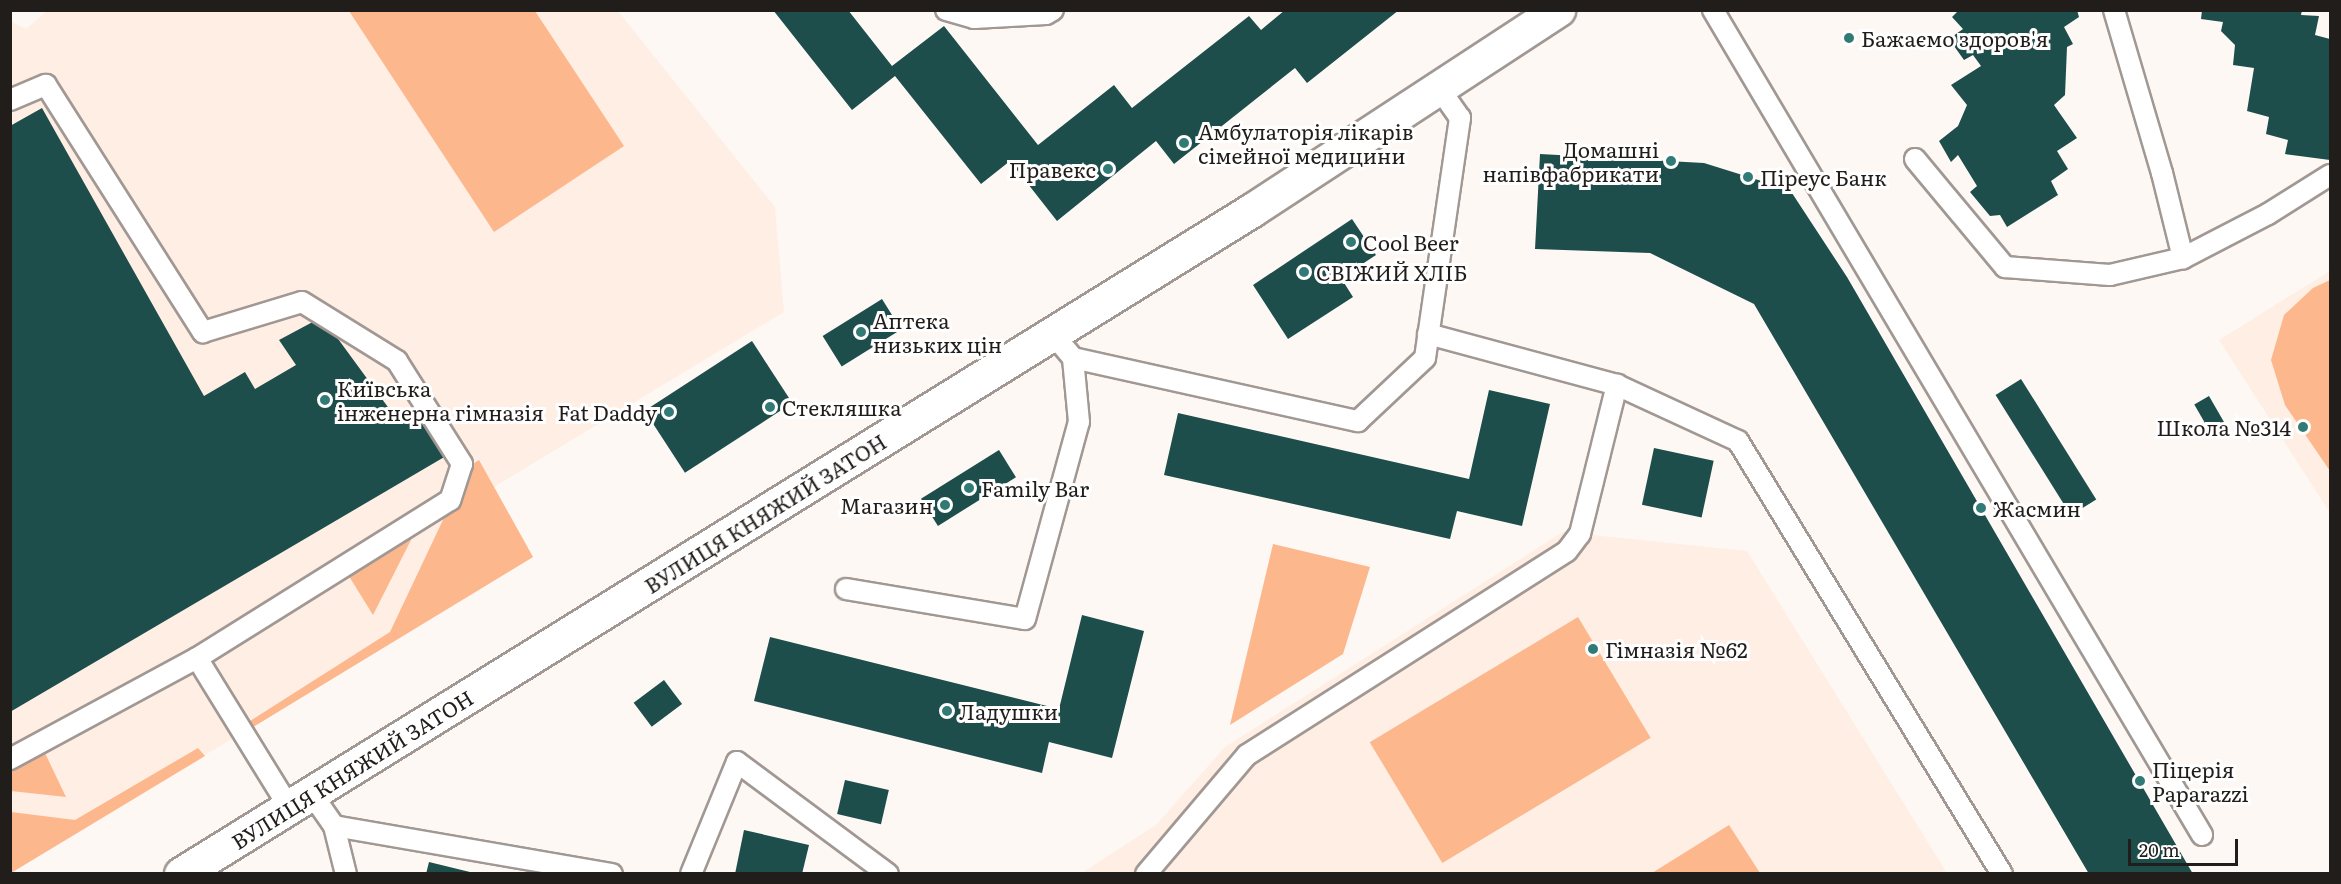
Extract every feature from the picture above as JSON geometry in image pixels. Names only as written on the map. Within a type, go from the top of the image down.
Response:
[{"type":"street","name":"ВУЛИЦЯ КНЯЖИЙ ЗАТОН","points":[[181,873],[1052,333],[1558,10]]},
{"type":"lane","points":[[946,10],[974,18],[1046,15],[1053,10]]},
{"type":"lane","points":[[1713,10],[2202,835]]},
{"type":"lane","points":[[2114,10],[2157,152],[2182,258]]},
{"type":"lane","points":[[10,100],[46,85],[203,332],[302,302],[397,361],[462,464],[450,500],[197,658],[10,759]]},
{"type":"lane","points":[[1073,358],[1358,421],[1425,358],[1460,118],[1439,88]]},
{"type":"lane","points":[[1915,159],[2005,267],[2110,275],[2182,258],[2268,214],[2331,175]]},
{"type":"lane","points":[[846,589],[1025,618],[1079,422],[1073,358],[1052,333]]},
{"type":"lane","points":[[1428,334],[1617,385],[1738,441],[2002,873]]},
{"type":"lane","points":[[1146,873],[1247,755],[1567,551],[1580,534],[1617,385]]},
{"type":"lane","points":[[197,658],[300,800],[334,826],[612,873]]},
{"type":"lane","points":[[691,873],[737,762],[888,873]]},
{"type":"lane","points":[[334,826],[346,873]]},
{"type":"shaded area","name":"Київська інженерна гімназія","points":[[48,10],[618,11],[775,207],[784,312],[494,487],[533,557],[10,873],[10,21],[26,29]]},
{"type":"shaded area","points":[[349,11],[535,11],[624,146],[494,232]]},
{"type":"shaded area","name":"Школа №314","points":[[2330,271],[2330,513],[2219,340]]},
{"type":"shaded area","points":[[2330,280],[2330,471],[2285,405],[2271,360],[2284,315],[2313,288]]},
{"type":"shaded area","points":[[479,460],[533,557],[253,727],[250,721],[390,632],[468,467]]},
{"type":"shaded area","name":"Гімназія №62","points":[[1563,532],[1747,551],[1947,873],[1080,874],[1156,825],[1225,747]]},
{"type":"shaded area","points":[[414,534],[373,615],[347,573]]},
{"type":"shaded area","points":[[1273,544],[1370,567],[1343,654],[1230,725]]},
{"type":"shaded area","points":[[1578,617],[1651,738],[1442,863],[1370,742]]},
{"type":"shaded area","points":[[198,748],[205,756],[11,873],[11,812],[75,820]]},
{"type":"shaded area","points":[[44,751],[66,797],[11,791],[10,771]]},
{"type":"shaded area","points":[[1729,825],[1760,873],[1652,873]]},
{"type":"building","points":[[773,10],[848,10],[892,66],[944,26],[1038,145],[1114,85],[1132,108],[1249,16],[1261,30],[1285,10],[1399,10],[1307,83],[1295,68],[1174,164],[1156,141],[1057,221],[1010,161],[981,184],[895,76],[852,110]]},
{"type":"building","points":[[1959,10],[2077,10],[2079,17],[2064,27],[2073,44],[2067,47],[2065,95],[2054,105],[2077,138],[2057,151],[2068,169],[2051,181],[2058,195],[2007,227],[2000,215],[1990,216],[1970,192],[1977,186],[1958,155],[1951,162],[1939,141],[1958,126],[1967,105],[1951,85],[1981,66],[1973,55],[1964,60],[1949,39],[1963,29],[1952,17]]},
{"type":"building","points":[[2202,10],[2302,10],[2301,15],[2319,16],[2315,35],[2330,39],[2330,160],[2285,154],[2288,140],[2266,134],[2269,117],[2247,111],[2254,68],[2233,65],[2235,45],[2221,31],[2223,22],[2201,19]]},
{"type":"building","points":[[42,108],[204,396],[245,372],[255,389],[296,365],[279,340],[322,317],[393,414],[424,420],[446,456],[10,712],[10,126]]},
{"type":"building","points":[[1540,154],[1704,163],[1790,190],[1847,277],[2193,874],[2089,874],[1754,304],[1650,253],[1535,249]]},
{"type":"building","points":[[1352,219],[1376,255],[1341,278],[1353,297],[1288,339],[1253,285]]},
{"type":"building","name":"Аптека низьких цін","points":[[882,299],[901,330],[842,367],[823,336]]},
{"type":"building","points":[[752,341],[792,403],[685,473],[645,411]]},
{"type":"building","points":[[2021,379],[2096,499],[2071,515],[1996,395]]},
{"type":"building","points":[[1489,390],[1550,404],[1522,526],[1457,511],[1450,539],[1164,475],[1178,413],[1469,479]]},
{"type":"building","points":[[2209,396],[2226,425],[2211,434],[2194,405]]},
{"type":"building","points":[[1654,448],[1714,461],[1702,517],[1642,505]]},
{"type":"building","points":[[999,450],[1016,477],[938,526],[921,499]]},
{"type":"building","points":[[1082,615],[1144,631],[1112,758],[1049,742],[1042,773],[754,701],[770,637],[1059,709]]},
{"type":"building","points":[[664,680],[682,704],[652,727],[634,703]]},
{"type":"building","points":[[845,780],[889,790],[881,824],[837,814]]},
{"type":"building","points":[[744,830],[809,845],[802,874],[735,874]]},
{"type":"building","points":[[429,862],[474,873],[474,874],[426,874]]},
{"type":"place","name":"Бажаємо здоров'я","points":[[1849,38]]},
{"type":"place","name":"Амбулаторія лікарів сімейної медицини","points":[[1184,143]]},
{"type":"place","name":"Домашні напівфабрикати","points":[[1671,161]]},
{"type":"place","name":"Правекс","points":[[1108,169]]},
{"type":"place","name":"Піреус Банк","points":[[1748,177]]},
{"type":"place","name":"Cool Beer","points":[[1351,242]]},
{"type":"place","name":"СВІЖИЙ ХЛІБ","points":[[1304,272]]},
{"type":"place","name":"Аптека низьких цін","points":[[861,332]]},
{"type":"place","name":"Київська інженерна гімназія","points":[[325,400]]},
{"type":"place","name":"Стекляшка","points":[[770,407]]},
{"type":"place","name":"Fat Daddy","points":[[669,412]]},
{"type":"place","name":"Школа №314","points":[[2303,427]]},
{"type":"place","name":"Family Bar","points":[[969,488]]},
{"type":"place","name":"Магазин","points":[[945,505]]},
{"type":"place","name":"Жасмин","points":[[1981,508]]},
{"type":"place","name":"Гімназія №62","points":[[1593,649]]},
{"type":"place","name":"Ладушки","points":[[947,711]]},
{"type":"place","name":"Піцерія Paparazzi","points":[[2140,781]]}]
